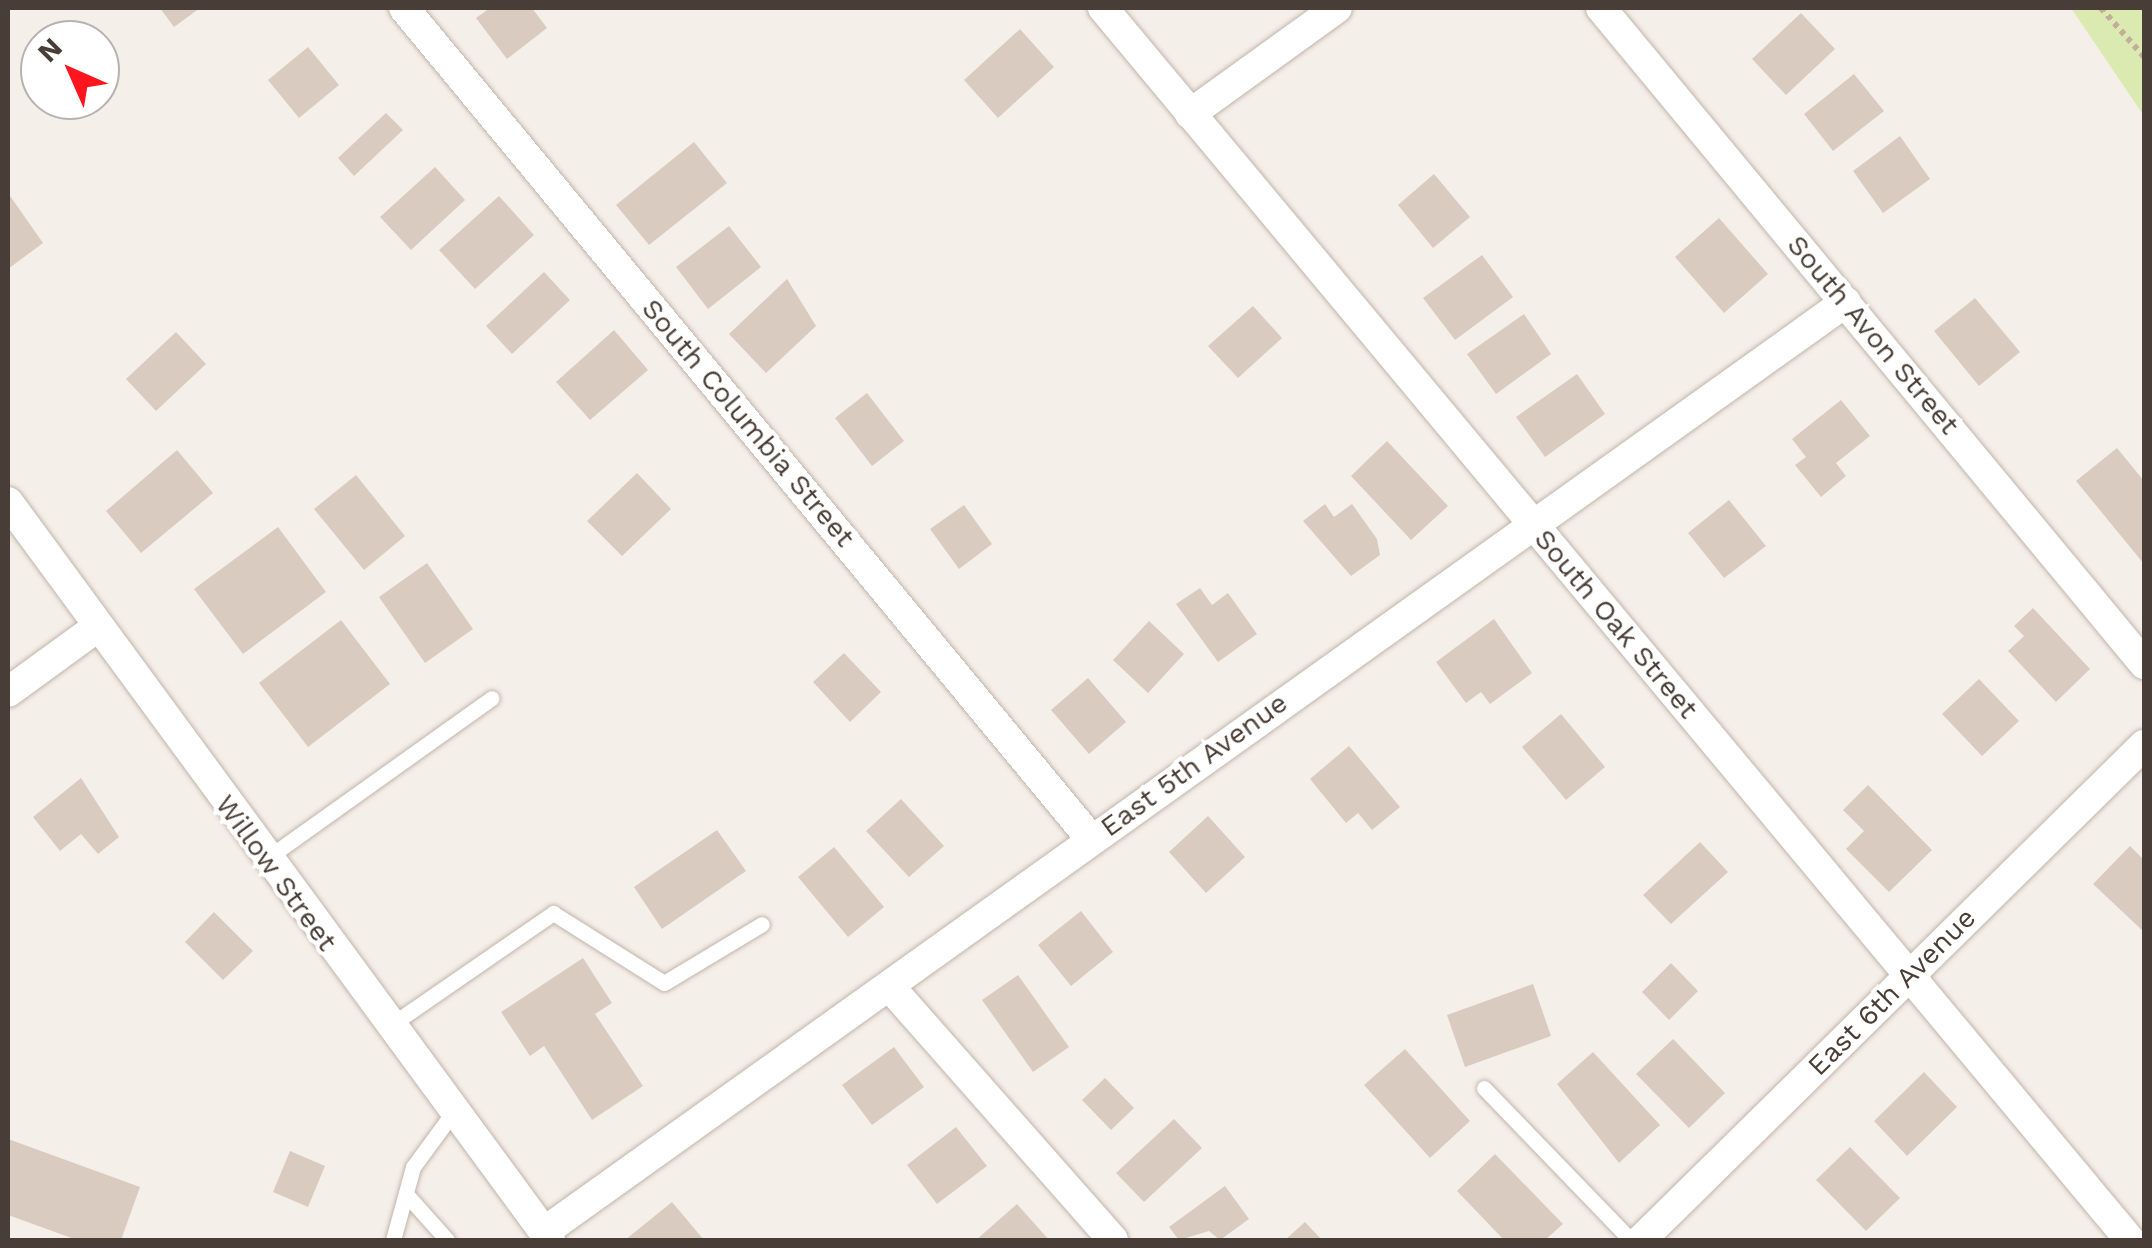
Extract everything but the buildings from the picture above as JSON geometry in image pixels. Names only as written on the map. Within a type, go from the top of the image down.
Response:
[{"type":"street","name":"South Columbia Street","points":[[404,8],[1091,839]]},
{"type":"street","name":"South Oak Street","points":[[1103,8],[2130,1240]]},
{"type":"street","points":[[1190,114],[1337,8]]},
{"type":"street","name":"South Avon Street","points":[[1601,8],[2144,664]]},
{"type":"street","name":"East 5th Avenue","points":[[547,1236],[1091,839],[1846,302]]},
{"type":"street","name":"Willow Street","points":[[8,502],[388,1027],[547,1236]]},
{"type":"street","points":[[8,692],[96,628]]},
{"type":"street","name":"East 6th Avenue","points":[[1641,1240],[2144,745]]},
{"type":"street","points":[[890,986],[1113,1240]]},
{"type":"lane","points":[[266,860],[492,698]]},
{"type":"lane","points":[[388,1027],[554,913],[664,984],[762,924]]},
{"type":"lane","points":[[1484,1088],[1631,1240]]},
{"type":"lane","points":[[393,1240],[413,1167],[452,1114]]},
{"type":"lane","points":[[406,1194],[447,1240]]},
{"type":"path","points":[[2101,8],[2144,57]]},
{"type":"green space","points":[[2071,8],[2144,8],[2144,116]]}]
